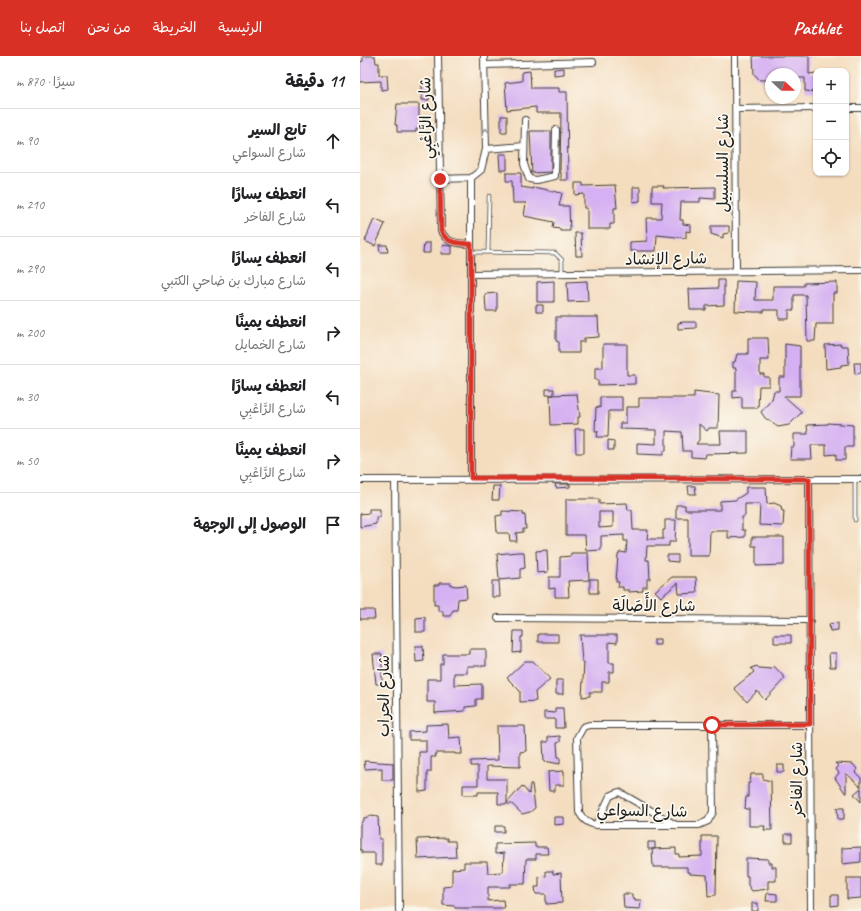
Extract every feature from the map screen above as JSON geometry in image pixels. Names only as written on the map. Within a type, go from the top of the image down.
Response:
[{"type":"street","name":"شارع الرَّاعْبِي","points":[[438,56],[441,231],[443,236],[453,243],[471,244]]},
{"type":"street","points":[[471,478],[471,178],[481,170],[486,149],[484,56]]},
{"type":"street","name":"شارع السلسبيل","points":[[735,56],[736,271]]},
{"type":"street","points":[[484,65],[593,62]]},
{"type":"street","points":[[736,109],[813,108]]},
{"type":"street","points":[[849,108],[861,108]]},
{"type":"street","points":[[525,120],[524,164],[529,179],[536,180],[554,177],[556,174],[556,130]]},
{"type":"street","points":[[486,149],[524,146]]},
{"type":"street","name":"شارع الرَّاعْبِي","points":[[440,179],[471,178]]},
{"type":"street","name":"شارع الإنشاد","points":[[472,274],[861,270]]},
{"type":"street","points":[[360,480],[471,478],[858,479]]},
{"type":"street","name":"شارع الفاخر","points":[[809,479],[811,911]]},
{"type":"street","name":"شارع الحراب","points":[[395,480],[398,911]]},
{"type":"street","name":"شارع الأَصَالَة","points":[[498,618],[810,620]]},
{"type":"street","name":"شارع السواعي","points":[[712,725],[713,812],[712,817],[704,824],[596,825],[584,820],[579,812],[576,744],[579,732],[583,727],[595,724],[810,724]]},
{"type":"street","points":[[596,825],[610,796],[619,792],[677,825]]},
{"type":"lane","points":[[488,252],[490,196]]},
{"type":"lane","points":[[472,252],[555,253],[562,260],[562,273]]},
{"type":"lane","points":[[855,520],[858,479]]},
{"type":"building","points":[[363,56],[375,56],[376,63],[379,63],[379,75],[387,75],[388,89],[381,90],[381,81],[360,82],[360,62],[363,61]]},
{"type":"building","points":[[753,56],[809,56],[809,74],[813,73],[813,92],[805,91],[805,78],[801,78],[801,68],[765,68],[765,80],[760,80],[754,74]]},
{"type":"building","points":[[564,68],[564,74],[554,75],[554,69]]},
{"type":"building","points":[[530,71],[531,88],[559,88],[559,92],[567,92],[568,180],[561,180],[560,172],[561,113],[536,113],[536,107],[507,110],[505,83],[522,81],[522,72]]},
{"type":"building","points":[[422,84],[429,84],[429,100],[422,100]]},
{"type":"building","points":[[397,104],[419,104],[419,129],[416,129],[416,132],[397,132],[397,125],[395,125]]},
{"type":"building","points":[[501,116],[507,116],[507,132],[501,132]]},
{"type":"building","points":[[530,131],[551,131],[551,172],[532,173]]},
{"type":"building","points":[[499,154],[507,154],[507,170],[500,170]]},
{"type":"building","points":[[506,173],[521,173],[521,187],[533,189],[533,187],[562,193],[559,206],[569,206],[570,231],[560,231],[560,229],[553,228],[554,222],[524,216],[526,203],[513,203],[512,181],[506,181]]},
{"type":"building","points":[[575,183],[583,183],[583,186],[615,185],[617,208],[614,208],[614,224],[610,224],[610,229],[587,229],[587,208],[584,208],[584,194],[575,195]]},
{"type":"building","points":[[652,186],[664,186],[663,188],[715,187],[715,199],[700,198],[700,202],[681,202],[680,220],[683,220],[683,224],[691,225],[691,232],[686,231],[686,238],[657,235],[656,251],[630,251],[630,242],[647,241],[646,218],[661,218],[662,202],[652,202]]},
{"type":"building","points":[[633,187],[640,187],[640,201],[633,202]]},
{"type":"building","points":[[374,219],[385,224],[375,246],[365,241]]},
{"type":"building","points":[[711,226],[729,226],[729,233],[723,234],[723,238],[711,234]]},
{"type":"building","points":[[575,233],[581,233],[582,256],[576,256]]},
{"type":"building","points":[[424,243],[430,243],[430,253],[423,253]]},
{"type":"building","points":[[379,245],[387,245],[388,252],[380,252]]},
{"type":"building","points":[[442,245],[452,246],[452,254],[441,254]]},
{"type":"building","points":[[718,280],[724,280],[724,305],[706,306],[706,310],[690,310],[689,289],[718,288]]},
{"type":"building","points":[[554,281],[554,302],[537,302],[537,282]]},
{"type":"building","points":[[587,281],[588,301],[568,302],[567,282]]},
{"type":"building","points":[[736,281],[756,282],[755,300],[773,300],[773,286],[804,286],[804,283],[837,282],[837,293],[833,293],[833,324],[816,324],[815,341],[807,341],[806,295],[794,295],[794,310],[789,310],[789,319],[779,319],[779,310],[764,310],[764,312],[735,311]]},
{"type":"building","points":[[497,293],[497,311],[486,311],[485,294]]},
{"type":"building","points":[[536,305],[543,305],[543,312],[536,312]]},
{"type":"building","points":[[556,317],[598,317],[599,337],[584,338],[584,342],[579,342],[579,353],[559,353],[559,342],[556,341]]},
{"type":"building","points":[[696,322],[696,328],[678,329],[678,323]]},
{"type":"building","points":[[748,338],[768,338],[769,360],[760,360],[760,374],[764,374],[764,377],[769,377],[769,386],[759,386],[758,408],[742,408],[742,397],[733,398],[733,391],[736,391],[736,368],[733,368],[733,362],[735,362],[737,354],[748,354]]},
{"type":"building","points":[[603,344],[627,344],[627,375],[635,375],[635,384],[598,385],[598,380],[595,380],[595,368],[603,368]]},
{"type":"building","points":[[785,344],[800,346],[800,396],[784,396],[802,412],[789,425],[778,427],[765,418],[761,412],[772,399],[774,391],[779,391],[779,377],[785,377]]},
{"type":"building","points":[[841,344],[841,346],[848,346],[849,364],[841,365],[841,367],[826,369],[825,345]]},
{"type":"building","points":[[854,363],[861,363],[861,373],[855,374]]},
{"type":"building","points":[[546,389],[554,389],[554,395],[546,395]]},
{"type":"building","points":[[694,392],[719,395],[718,428],[709,428],[707,431],[699,424],[699,440],[696,444],[721,444],[720,431],[748,431],[748,453],[706,454],[705,458],[691,457],[691,451],[683,451],[682,432],[666,431],[666,451],[663,451],[663,455],[637,454],[637,443],[656,444],[656,430],[620,429],[620,423],[626,423],[626,407],[639,407],[639,398],[694,398]]},
{"type":"building","points":[[577,394],[580,417],[578,417],[578,424],[551,425],[550,395]]},
{"type":"building","points":[[600,397],[622,397],[622,411],[609,411],[608,437],[597,437],[598,431],[595,431],[596,407],[600,408]]},
{"type":"building","points":[[828,423],[853,425],[853,447],[845,447],[845,460],[836,460],[836,454],[826,455],[826,445],[811,445],[812,459],[790,459],[791,447],[794,447],[794,434],[808,434],[807,425]]},
{"type":"building","points":[[575,429],[584,429],[584,453],[576,453]]},
{"type":"building","points":[[608,440],[614,441],[614,450],[608,450]]},
{"type":"building","points":[[555,484],[570,484],[570,487],[556,488]]},
{"type":"building","points":[[493,486],[500,486],[499,500],[492,500]]},
{"type":"building","points":[[688,486],[695,486],[696,494],[689,494]]},
{"type":"building","points":[[746,487],[766,487],[767,504],[774,503],[781,506],[782,511],[784,511],[783,526],[759,525],[760,504],[745,504],[745,516],[742,517],[742,530],[745,530],[745,537],[728,538],[728,531],[710,531],[709,556],[688,556],[688,518],[676,518],[676,505],[685,505],[685,510],[720,510],[720,501],[735,500],[746,493]]},
{"type":"building","points":[[566,499],[599,499],[599,504],[627,503],[628,510],[632,510],[633,530],[648,530],[647,539],[663,539],[665,520],[676,520],[675,542],[669,542],[669,546],[647,546],[646,560],[649,560],[650,579],[647,579],[647,587],[643,587],[643,591],[629,592],[629,590],[623,590],[623,587],[618,587],[619,582],[616,582],[618,555],[620,552],[626,553],[627,541],[624,541],[624,535],[601,536],[601,550],[586,551],[585,535],[566,535]],"holes":[[[599,512],[613,512],[613,527],[599,528]]]},
{"type":"building","points":[[369,509],[380,509],[380,517],[376,517],[376,524],[360,527],[360,514],[369,513]]},
{"type":"building","points":[[502,511],[523,512],[523,515],[525,515],[526,529],[523,529],[523,532],[516,533],[517,541],[510,541],[509,533],[497,533],[496,516],[502,515]]},
{"type":"building","points":[[752,537],[784,537],[784,565],[756,566],[756,546],[752,546]]},
{"type":"building","points":[[547,550],[548,572],[537,573],[536,551]]},
{"type":"building","points":[[524,552],[525,568],[520,569],[520,578],[499,580],[497,554]]},
{"type":"building","points":[[571,553],[588,553],[589,580],[568,581],[569,597],[555,597],[555,588],[549,589],[549,577],[560,577],[560,557],[571,556]]},
{"type":"building","points":[[667,555],[678,555],[678,562],[667,561]]},
{"type":"building","points":[[672,577],[696,577],[697,593],[679,594],[678,583],[661,597],[655,591]]},
{"type":"building","points":[[590,579],[598,579],[598,593],[590,593]]},
{"type":"building","points":[[492,581],[499,581],[500,597],[492,597]]},
{"type":"building","points":[[439,583],[451,583],[451,585],[456,586],[466,585],[467,598],[458,599],[457,610],[453,610],[450,616],[443,616],[443,611],[438,611],[438,605],[434,605],[434,585],[439,585]]},
{"type":"building","points":[[360,610],[374,610],[375,619],[360,619]]},
{"type":"building","points":[[425,617],[425,632],[416,632],[416,618]]},
{"type":"building","points":[[838,623],[838,630],[830,631],[829,624]]},
{"type":"building","points":[[514,631],[523,631],[523,637],[521,637],[521,652],[513,653]]},
{"type":"building","points":[[538,634],[558,634],[558,642],[538,642]]},
{"type":"building","points":[[580,635],[617,635],[617,643],[609,642],[609,663],[614,663],[614,672],[609,672],[609,682],[602,682],[602,692],[590,692],[590,696],[582,697],[584,662],[582,662]]},
{"type":"building","points":[[774,635],[791,635],[791,643],[774,643]]},
{"type":"building","points":[[654,639],[660,639],[660,645],[654,645]]},
{"type":"building","points":[[415,646],[423,646],[424,661],[416,662]]},
{"type":"building","points":[[469,649],[486,649],[486,666],[467,666],[467,673],[454,673],[454,685],[482,684],[482,699],[476,699],[476,706],[465,707],[465,711],[435,713],[435,702],[427,702],[427,679],[440,679],[440,664],[443,664],[443,654],[469,654]]},
{"type":"building","points":[[829,653],[836,653],[836,667],[830,667]]},
{"type":"building","points":[[373,654],[382,654],[382,684],[376,684]]},
{"type":"building","points":[[525,661],[533,661],[550,679],[535,692],[536,701],[520,702],[520,691],[507,678]]},
{"type":"building","points":[[757,666],[759,668],[772,669],[774,666],[785,678],[765,700],[757,691],[747,702],[734,688],[754,672],[751,668]]},
{"type":"building","points":[[556,680],[563,680],[563,694],[556,694]]},
{"type":"building","points":[[555,708],[563,708],[564,728],[555,728],[555,719],[544,719],[544,712],[555,713]]},
{"type":"building","points":[[448,724],[449,738],[461,737],[462,754],[435,753],[436,757],[431,757],[431,772],[427,772],[427,791],[419,792],[419,752],[426,752],[426,740],[409,740],[409,732],[426,731],[426,725]]},
{"type":"building","points":[[497,726],[525,726],[526,751],[520,752],[520,767],[487,766],[487,779],[507,779],[507,803],[522,786],[529,794],[530,784],[532,784],[535,808],[530,812],[522,814],[512,804],[498,804],[498,792],[478,792],[478,795],[463,795],[463,785],[478,785],[478,766],[471,766],[471,761],[498,760]]},
{"type":"building","points":[[560,736],[560,742],[557,743],[560,764],[544,761],[543,742],[548,742],[548,737]]},
{"type":"building","points":[[364,761],[393,763],[393,780],[382,780],[382,768],[365,769]]},
{"type":"building","points":[[835,763],[853,764],[857,769],[855,772],[861,778],[861,787],[846,773],[846,794],[835,778],[839,773],[836,769],[839,766]]},
{"type":"building","points":[[777,765],[784,765],[784,772],[777,772]]},
{"type":"building","points":[[564,771],[564,785],[555,785],[555,791],[549,791],[548,772]]},
{"type":"building","points":[[751,774],[763,774],[763,779],[771,781],[772,830],[764,830],[765,826],[749,826],[749,809],[745,809],[746,797],[748,797],[748,783],[750,783]]},
{"type":"building","points":[[861,788],[861,802],[854,794]]},
{"type":"building","points":[[837,808],[844,808],[844,819],[838,819]]},
{"type":"building","points":[[371,816],[378,817],[379,839],[382,839],[382,865],[375,865],[375,853],[362,853],[362,850],[360,850],[360,825],[364,818]]},
{"type":"building","points":[[554,817],[564,817],[564,824],[554,825]]},
{"type":"building","points":[[495,826],[504,826],[504,832],[495,832]]},
{"type":"building","points":[[785,834],[792,834],[792,842],[785,842]]},
{"type":"building","points":[[702,836],[717,836],[716,895],[708,896],[707,875],[690,874],[690,872],[687,872],[687,867],[653,867],[652,849],[676,848],[676,854],[679,854],[679,857],[702,856]]},
{"type":"building","points":[[447,838],[447,841],[455,841],[456,857],[418,859],[417,839]]},
{"type":"building","points":[[648,842],[655,842],[655,849],[648,849]]},
{"type":"building","points":[[535,843],[535,847],[547,847],[548,854],[536,854],[536,859],[526,859],[525,884],[510,884],[510,887],[488,887],[488,901],[503,900],[504,908],[455,908],[455,906],[443,905],[443,887],[452,886],[452,869],[464,868],[464,862],[487,862],[488,873],[503,872],[504,853],[495,854],[495,844]]},
{"type":"building","points":[[861,847],[861,862],[842,864],[842,848]]},
{"type":"building","points":[[746,858],[768,859],[768,863],[772,863],[772,867],[776,867],[776,881],[768,881],[768,889],[752,891],[748,885],[748,876],[746,876]]},
{"type":"building","points":[[546,871],[553,871],[553,874],[561,873],[562,903],[546,904],[546,894],[536,894],[535,887],[539,887],[539,877],[546,876]]},
{"type":"building","points":[[847,878],[861,878],[861,898],[847,899]]},
{"type":"building","points":[[767,893],[777,894],[777,901],[766,901]]},
{"type":"building","points":[[623,894],[632,894],[632,898],[635,898],[635,900],[641,900],[640,909],[624,908]]},
{"type":"building","points":[[831,895],[838,895],[838,905],[831,906]]},
{"type":"building","points":[[752,903],[758,903],[758,911],[752,911]]},
{"type":"route","points":[[440,179],[440,225],[443,236],[448,241],[453,243],[471,244],[471,478],[809,479],[810,724],[712,725]]}]
